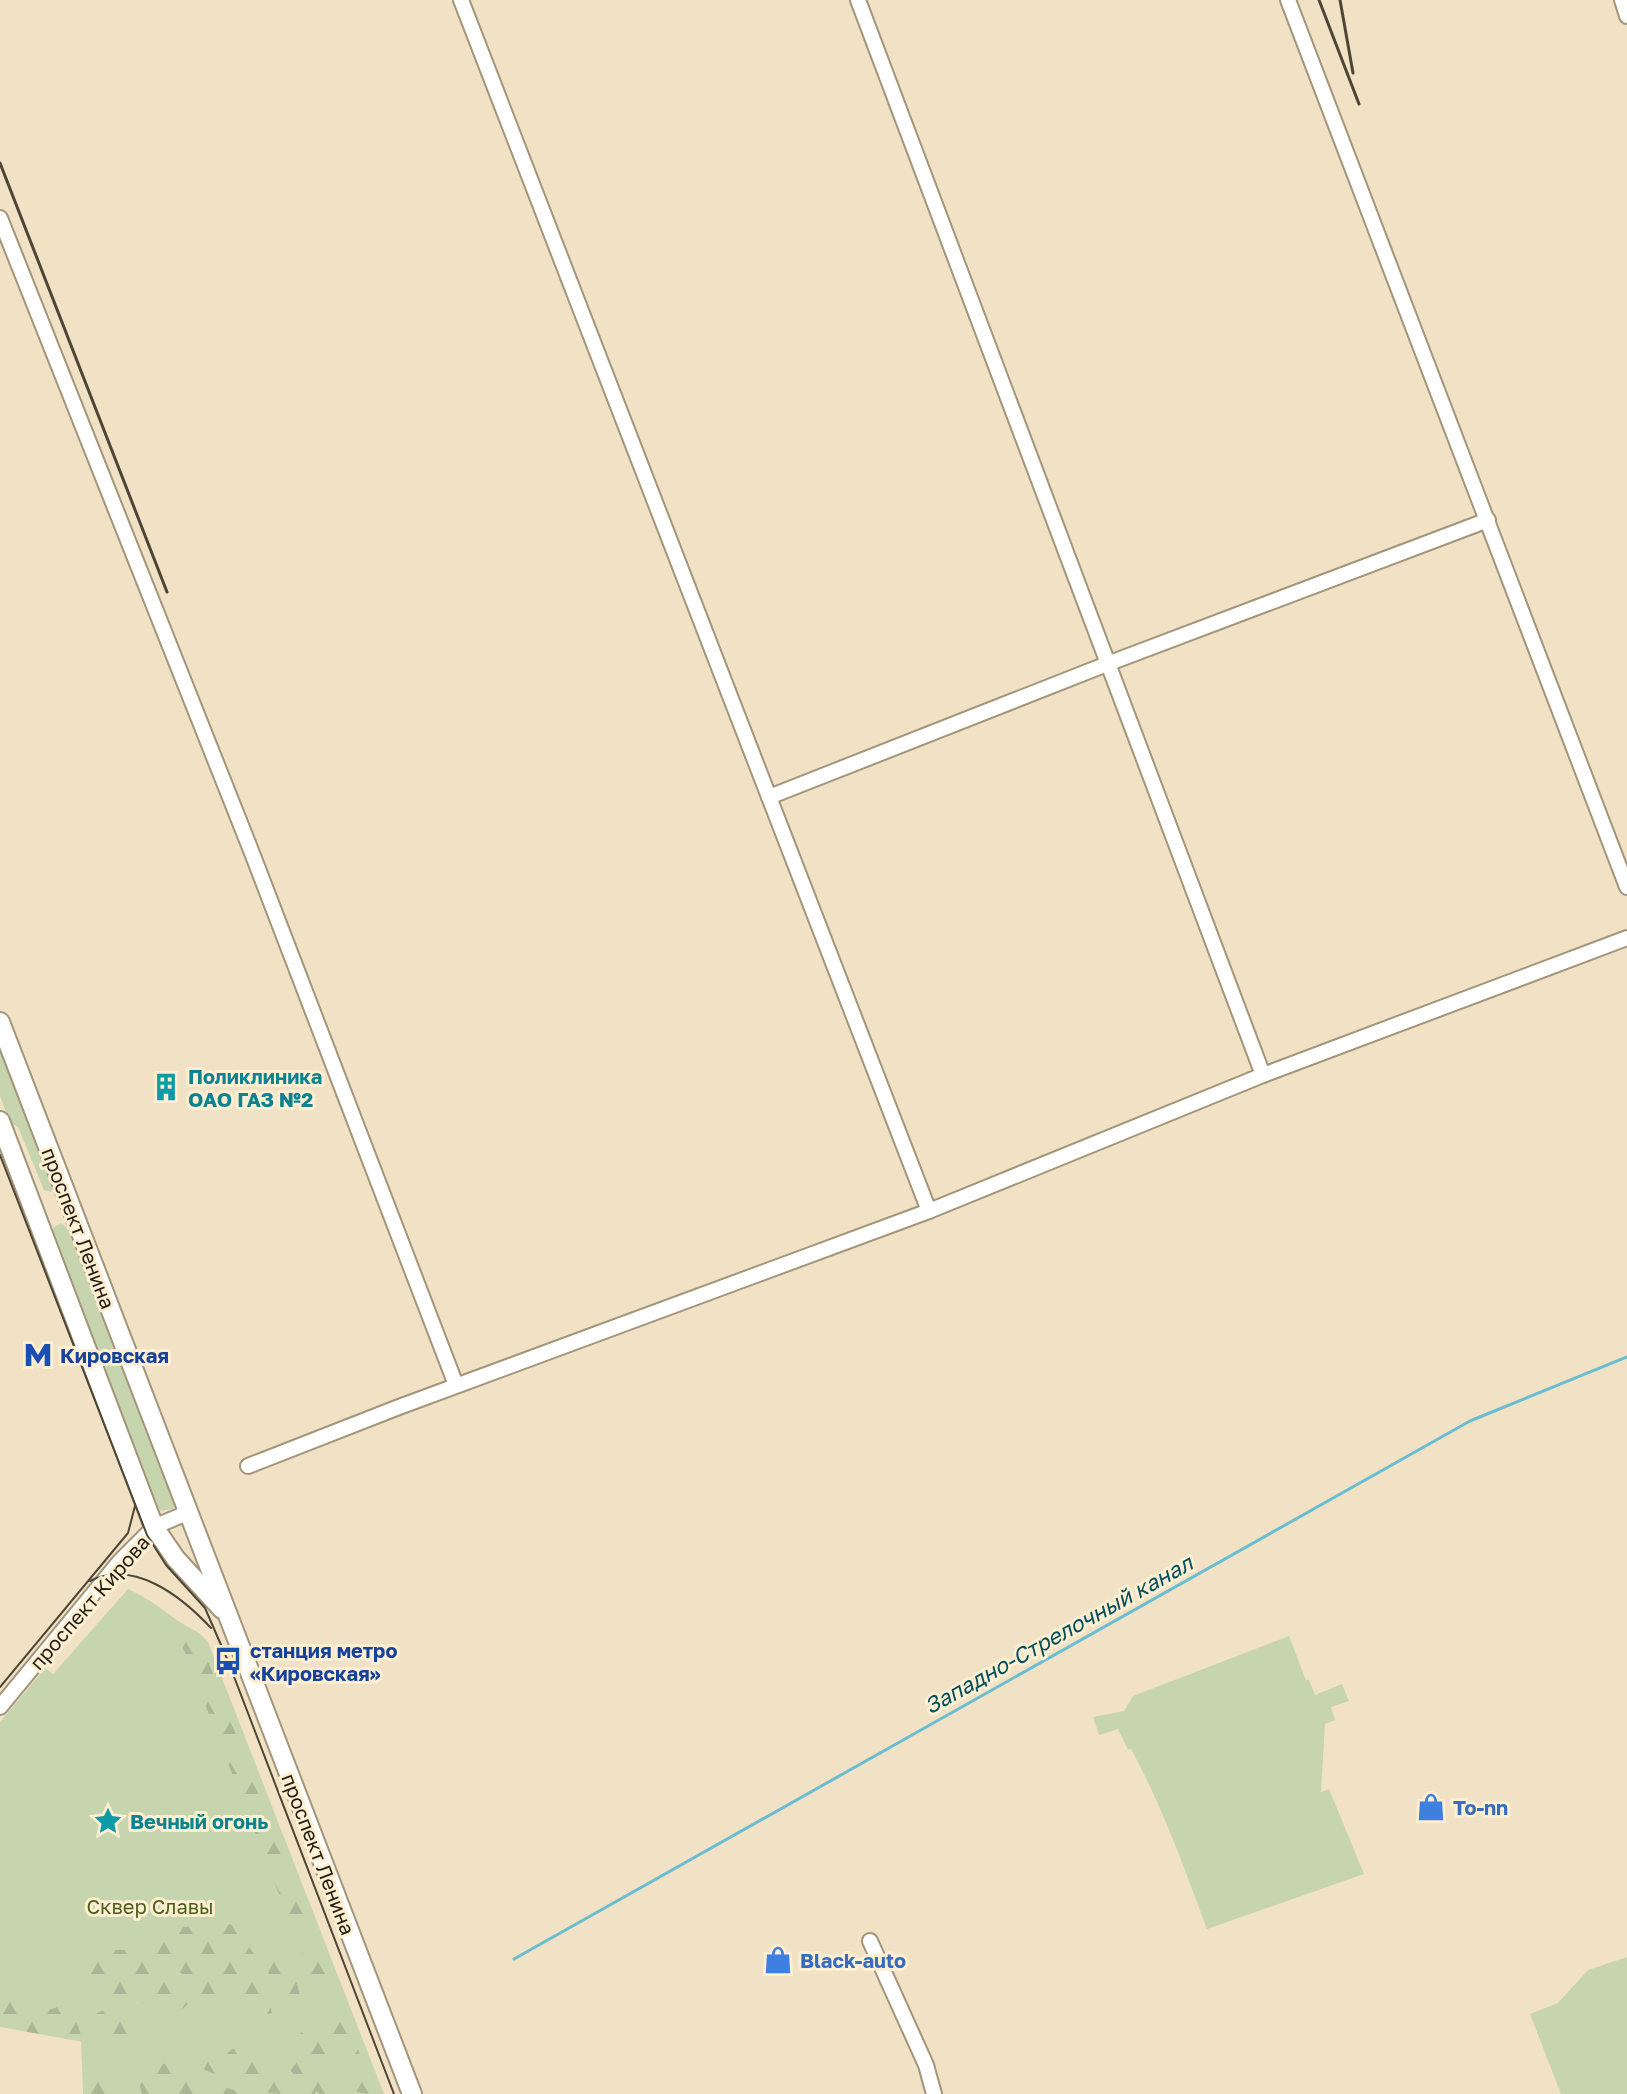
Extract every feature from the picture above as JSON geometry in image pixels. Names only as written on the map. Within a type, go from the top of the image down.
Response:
[{"type":"main road","name":"проспект Ленина","points":[[0,1022],[412,2094]]},
{"type":"main road","name":"проспект Ленина","points":[[0,1121],[154,1527],[176,1559],[227,1614]]},
{"type":"main road","points":[[36,1212],[68,1199]]},
{"type":"street","points":[[461,0],[929,1211]]},
{"type":"street","points":[[858,0],[1263,1075]]},
{"type":"street","points":[[1288,0],[1627,887]]},
{"type":"street","points":[[1622,0],[1627,16]]},
{"type":"street","points":[[0,218],[252,853],[456,1385]]},
{"type":"street","points":[[769,797],[1107,664],[1488,520]]},
{"type":"street","points":[[248,1466],[456,1385],[929,1211],[1263,1075],[1627,938]]},
{"type":"street","name":"проспект Кирова","points":[[0,1707],[120,1561],[154,1527],[189,1512]]},
{"type":"street","points":[[870,1941],[926,2065],[934,2094]]},
{"type":"green space","points":[[0,1041],[55,1186],[51,1192],[44,1190],[18,1127],[10,1123],[0,1096]]},
{"type":"green space","points":[[61,1223],[67,1228],[177,1505],[172,1509],[160,1511],[150,1491],[52,1235],[54,1227]]},
{"type":"green space","name":"Сквер Славы","points":[[128,1589],[208,1642],[384,2094],[83,2094],[81,2040],[0,2026],[0,1722],[45,1668],[53,1674]]},
{"type":"green space","points":[[174,1625],[190,1636],[207,1658],[329,1982],[315,1986]]},
{"type":"green space","points":[[1289,1636],[1315,1695],[1342,1684],[1349,1701],[1331,1707],[1335,1720],[1325,1724],[1321,1792],[1329,1789],[1364,1874],[1207,1929],[1163,1815],[1131,1749],[1128,1750],[1118,1729],[1099,1735],[1093,1717],[1124,1711],[1133,1696]]},
{"type":"green space","points":[[210,1917],[232,1925],[255,1955],[255,1976],[267,1991],[272,2013],[266,2015],[262,2007],[246,2008],[240,1993],[198,1995],[191,1980],[141,1945],[160,1928],[187,1927]]},
{"type":"green space","points":[[266,1946],[288,1962],[302,2004],[282,2009],[269,1978]]},
{"type":"green space","points":[[93,1950],[135,1950],[189,1988],[194,1999],[180,2011],[157,2011],[132,1998],[89,1992]]},
{"type":"green space","points":[[1627,1957],[1627,2094],[1561,2094],[1530,2014],[1558,2003],[1588,1970]]},
{"type":"green space","points":[[0,1993],[36,2010],[60,2006],[76,2019],[83,2042],[0,2027]]},
{"type":"green space","points":[[113,2006],[127,2013],[140,2027],[137,2039],[109,2043],[97,2040],[86,2018]]},
{"type":"green space","points":[[346,2013],[372,2091],[367,2094],[353,2091],[327,2020]]},
{"type":"green space","points":[[317,2022],[340,2094],[320,2094],[316,2091],[315,2094],[295,2094],[301,2082],[289,2069],[302,2054],[300,2034]]},
{"type":"green space","points":[[258,2047],[263,2057],[259,2072],[267,2072],[283,2085],[283,2094],[246,2086],[183,2060],[209,2060],[222,2057],[232,2049]]},
{"type":"green space","points":[[83,2055],[110,2066],[106,2082],[110,2094],[85,2094]]},
{"type":"green space","points":[[143,2063],[170,2064],[214,2085],[251,2094],[142,2094],[135,2071]]},
{"type":"waterway","name":"Западно-Стрелочный канал","points":[[514,1959],[1470,1421],[1627,1357]]},
{"type":"tram line","points":[[0,1155],[147,1535],[166,1565],[205,1608],[228,1661],[394,2094]]},
{"type":"tram line","points":[[0,1687],[128,1533],[135,1506]]},
{"type":"tram line","points":[[90,1581],[107,1575],[123,1575],[156,1584],[186,1604],[211,1628]]},
{"type":"railway","points":[[1319,0],[1359,104]]},
{"type":"railway","points":[[1340,0],[1353,73]]},
{"type":"railway","points":[[0,163],[167,592]]},
{"type":"place","name":"Поликлиника ОАО ГАЗ №2","points":[[166,1087]]},
{"type":"place","name":"Кировская","points":[[38,1355]]},
{"type":"place","name":"станция метро «Кировская»","points":[[228,1661]]},
{"type":"place","name":"To-nn","points":[[1431,1807]]},
{"type":"place","name":"Вечный огонь","points":[[108,1821]]},
{"type":"place","name":"Black-auto","points":[[778,1960]]}]
